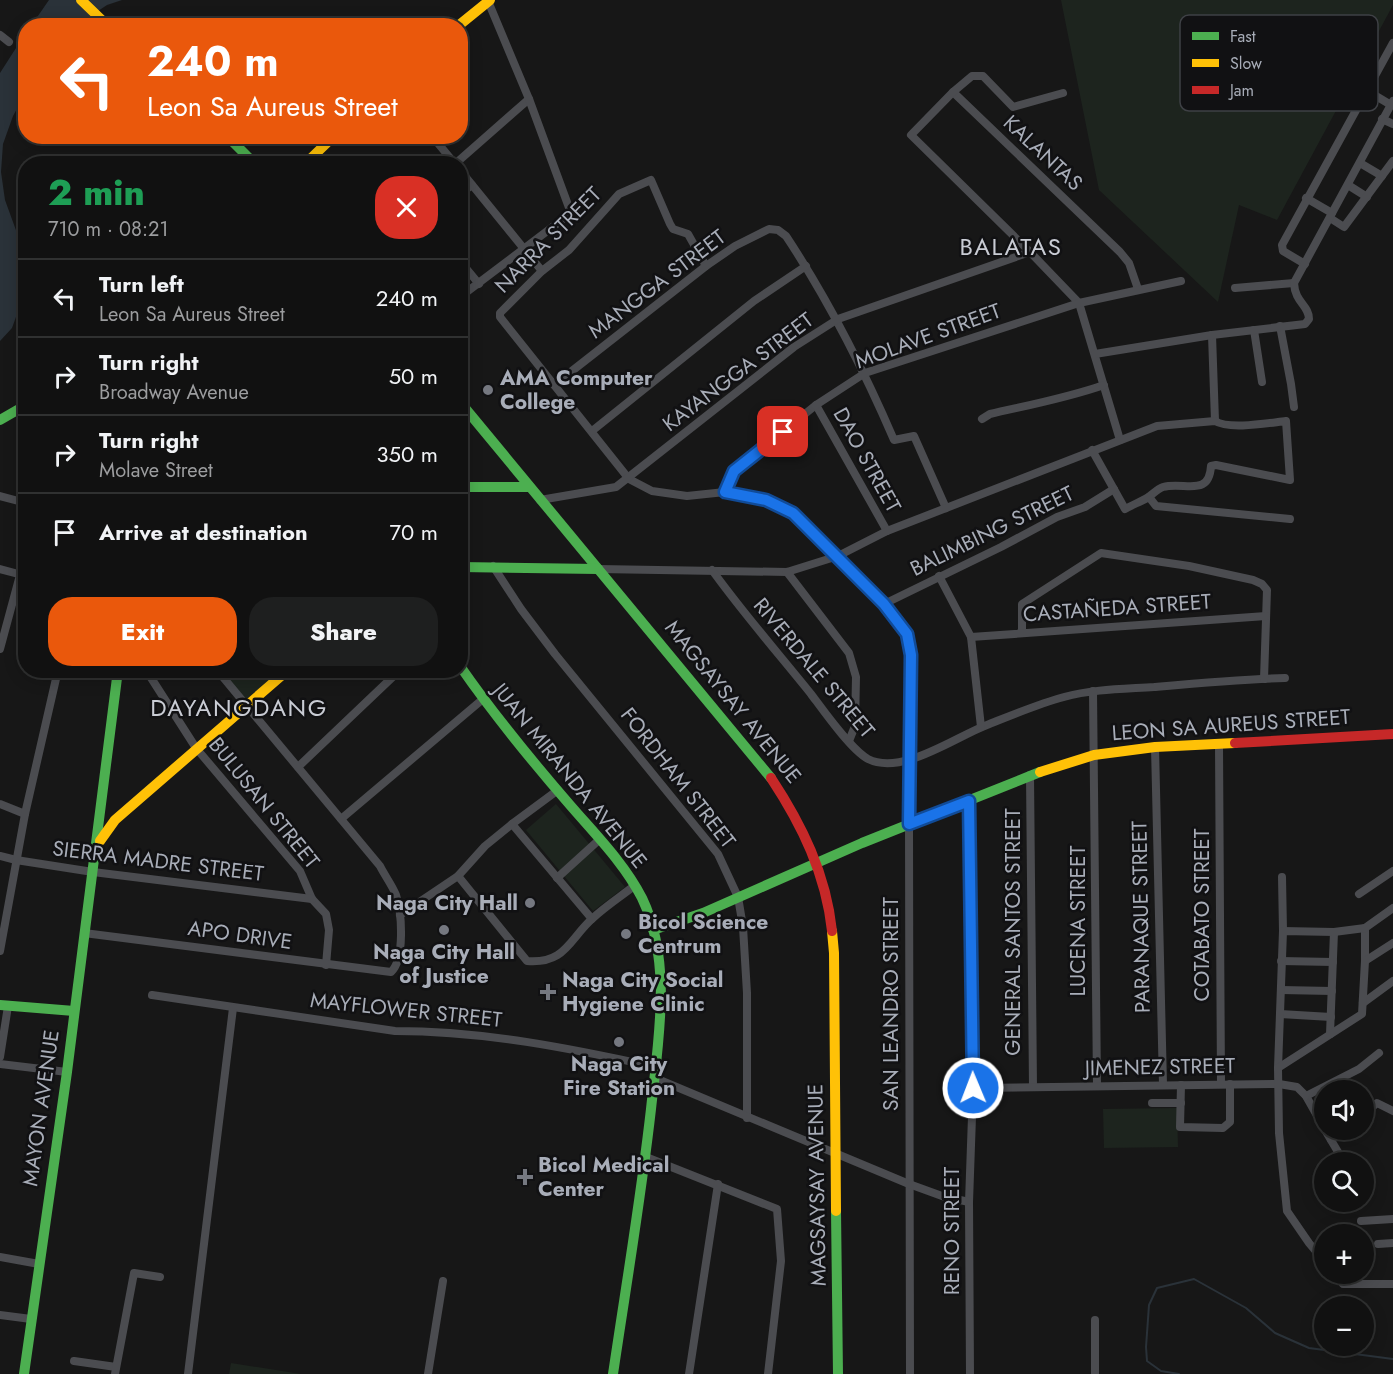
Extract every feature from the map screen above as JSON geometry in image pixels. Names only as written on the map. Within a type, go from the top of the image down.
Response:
[{"type":"street","points":[[81,0],[100,18]]},
{"type":"street","points":[[468,18],[489,1],[529,99],[571,213],[468,292]]},
{"type":"street","points":[[0,35],[9,42]]},
{"type":"street","points":[[1378,69],[1393,43]]},
{"type":"street","points":[[1063,93],[1013,107],[983,76],[972,76],[911,135],[1079,303],[1120,440]]},
{"type":"street","name":"KALANTAS","points":[[953,92],[1120,252],[1129,263],[1138,289]]},
{"type":"street","points":[[1095,354],[1212,335],[1305,324],[1309,319],[1309,313],[1294,296],[1294,283],[1392,103],[1378,96]]},
{"type":"street","points":[[464,156],[529,99]]},
{"type":"street","points":[[1305,264],[1282,251],[1282,245],[1354,111]]},
{"type":"street","points":[[1382,119],[1393,124]]},
{"type":"street","points":[[235,144],[247,156]]},
{"type":"street","points":[[313,156],[326,144]]},
{"type":"street","points":[[439,144],[448,156]]},
{"type":"street","points":[[1306,198],[1344,227],[1393,161]]},
{"type":"street","points":[[1360,163],[1382,176]]},
{"type":"street","points":[[468,180],[542,271]]},
{"type":"street","name":"NARRA STREET","points":[[629,479],[502,322],[500,313],[542,271],[569,250],[619,195],[651,180],[673,229],[688,234],[706,266]]},
{"type":"street","points":[[1348,184],[1367,197]]},
{"type":"street","points":[[468,188],[472,185]]},
{"type":"street","name":"MANGGA STREET","points":[[554,385],[706,266],[735,246],[769,229],[778,230],[786,236],[806,266]]},
{"type":"street","name":"KAYANGGA STREET","points":[[540,500],[616,487],[795,347],[838,319],[1030,252]]},
{"type":"street","points":[[592,431],[754,300],[806,266],[838,319],[865,373],[894,440],[914,436],[946,508]]},
{"type":"street","points":[[468,271],[479,284]]},
{"type":"street","name":"MOLAVE STREET","points":[[725,492],[734,471],[816,405],[865,373],[1079,303],[1181,281]]},
{"type":"street","points":[[1235,288],[1294,283]]},
{"type":"street","points":[[1280,326],[1292,384],[1294,408]]},
{"type":"street","points":[[1254,330],[1262,382]]},
{"type":"street","points":[[1212,335],[1215,421]]},
{"type":"street","points":[[982,419],[990,414],[1049,401],[1061,396],[1072,396],[1104,386]]},
{"type":"street","name":"DAO STREET","points":[[816,405],[887,531]]},
{"type":"street","points":[[0,420],[18,410]]},
{"type":"street","name":"MAGSAYSAY AVENUE","points":[[468,412],[771,777],[800,822],[818,863],[832,924],[837,1155],[838,1374]]},
{"type":"street","points":[[468,567],[787,572],[838,556],[887,531],[1092,450],[1157,426],[1215,421],[1221,424],[1237,425],[1286,422],[1290,480],[1216,465],[1211,466],[1208,482],[1198,486],[1161,488],[1125,509],[1092,450]]},
{"type":"street","name":"SAN LEANDRO STREET","points":[[629,479],[652,491],[687,496],[725,492],[766,500],[793,513],[884,604],[907,634],[911,655],[910,1374]]},
{"type":"street","points":[[468,487],[529,487]]},
{"type":"street","name":"BALIMBING STREET","points":[[884,604],[1057,517],[1085,507],[1114,489]]},
{"type":"street","points":[[0,496],[18,501]]},
{"type":"street","points":[[1149,497],[1156,506],[1290,519]]},
{"type":"street","points":[[1022,633],[1022,604],[1101,553],[1189,566],[1254,579],[1267,590],[1264,679]]},
{"type":"street","name":"FORDHAM STREET","points":[[494,567],[520,609],[555,654],[718,854],[738,897],[747,993],[747,1118]]},
{"type":"street","points":[[0,569],[18,574]]},
{"type":"street","name":"RIVERDALE STREET","points":[[712,570],[736,604],[849,741],[866,758],[879,763],[897,763],[942,747],[981,727],[1065,697],[1093,690],[1285,678]]},
{"type":"street","points":[[787,572],[849,653],[856,678],[855,726],[849,741]]},
{"type":"street","points":[[939,576],[971,637],[981,727]]},
{"type":"street","points":[[0,648],[18,591]]},
{"type":"street","name":"CASTAÑEDA STREET","points":[[971,637],[1266,616]]},
{"type":"street","name":"JUAN MIRANDA AVENUE","points":[[468,677],[483,699],[600,839],[642,899],[653,930],[658,955],[661,994],[655,1073],[646,1157],[613,1374]]},
{"type":"street","points":[[0,951],[4,907],[56,678]]},
{"type":"street","name":"MAYON AVENUE","points":[[24,1374],[67,1072],[117,678]]},
{"type":"street","name":"BULUSAN STREET","points":[[151,678],[196,748],[300,871],[312,899],[326,914],[329,930],[326,965]]},
{"type":"street","points":[[223,678],[380,866],[395,894],[400,915],[458,876],[485,846],[558,790]]},
{"type":"street","points":[[97,847],[109,826],[279,678]]},
{"type":"street","points":[[298,767],[392,678]]},
{"type":"street","name":"LUCENA STREET","points":[[1093,690],[1097,1086]]},
{"type":"street","points":[[341,819],[483,699]]},
{"type":"street","name":"LEON SA AUREUS STREET","points":[[653,930],[703,913],[909,824],[1030,776],[1094,755],[1155,747],[1393,734]]},
{"type":"street","name":"COTABATO STREET","points":[[1219,745],[1221,1084]]},
{"type":"street","name":"PARANAQUE STREET","points":[[1155,747],[1163,1085]]},
{"type":"street","name":"GENERAL SANTOS STREET","points":[[1030,776],[1033,1087]]},
{"type":"street","name":"RENO STREET","points":[[969,801],[973,1088],[969,1202],[970,1374]]},
{"type":"street","points":[[0,804],[25,814]]},
{"type":"street","points":[[512,824],[592,919]]},
{"type":"street","points":[[557,878],[600,839]]},
{"type":"street","name":"SIERRA MADRE STREET","points":[[0,856],[93,872],[312,899]]},
{"type":"street","points":[[1359,894],[1393,871]]},
{"type":"street","points":[[458,876],[527,960],[542,962],[553,958],[573,943],[592,919],[634,886]]},
{"type":"street","points":[[1282,877],[1279,1134],[1287,1211],[1314,1249]]},
{"type":"street","points":[[1282,931],[1334,932],[1365,928],[1393,908]]},
{"type":"street","name":"APO DRIVE","points":[[84,933],[392,972],[396,968],[400,952],[400,915]]},
{"type":"street","points":[[1278,1068],[1362,1014],[1365,928]]},
{"type":"street","points":[[1330,1034],[1334,932]]},
{"type":"street","points":[[1365,962],[1393,943]]},
{"type":"street","points":[[1281,961],[1333,962]]},
{"type":"street","points":[[1363,1003],[1393,981]]},
{"type":"street","points":[[1281,990],[1332,991]]},
{"type":"street","name":"MAYFLOWER STREET","points":[[152,995],[395,1031],[504,1038],[570,1048],[655,1073],[747,1118],[837,1155],[942,1196],[969,1202]]},
{"type":"street","points":[[0,1057],[4,1005],[74,1011]]},
{"type":"street","points":[[188,1374],[234,1008]]},
{"type":"street","points":[[1280,1014],[1331,1017]]},
{"type":"street","points":[[1314,1110],[1306,1096],[1359,1069],[1379,1053]]},
{"type":"street","points":[[0,1064],[67,1072]]},
{"type":"street","points":[[1181,1085],[1180,1127],[1223,1128],[1230,1122],[1230,1084]]},
{"type":"street","name":"JIMENEZ STREET","points":[[973,1088],[1279,1084],[1297,1087],[1306,1096]]},
{"type":"street","points":[[1152,1103],[1181,1103]]},
{"type":"street","points":[[1374,1106],[1377,1103],[1393,1111]]},
{"type":"street","points":[[1331,1140],[1338,1152]]},
{"type":"street","points":[[646,1157],[777,1209],[781,1262],[768,1374]]},
{"type":"street","points":[[689,1374],[718,1184]]},
{"type":"street","points":[[1361,1221],[1393,1219]]},
{"type":"street","points":[[1378,1244],[1393,1243]]},
{"type":"street","points":[[0,1257],[39,1264]]},
{"type":"street","points":[[74,1361],[116,1370],[134,1273],[160,1277]]},
{"type":"street","points":[[428,1374],[443,1281]]},
{"type":"street","points":[[1374,1284],[1393,1284]]},
{"type":"street","points":[[0,1315],[31,1319]]},
{"type":"street","points":[[1095,1320],[1095,1374]]},
{"type":"shaded area","points":[[49,0],[122,0],[107,5],[88,18],[37,18]]},
{"type":"shaded area","points":[[1061,0],[1393,0],[1393,5],[1378,33],[1378,15],[1180,15],[1180,111],[1336,111],[1277,220],[1239,205],[1218,302],[1099,190]]},
{"type":"shaded area","points":[[18,45],[18,107],[3,144],[1,172],[5,200],[18,236],[18,311],[12,328],[0,341],[0,73]]},
{"type":"shaded area","points":[[223,678],[280,678],[246,706]]},
{"type":"shaded area","points":[[556,804],[625,887],[593,911],[526,830]]},
{"type":"shaded area","points":[[1177,1108],[1178,1147],[1104,1148],[1103,1109]]},
{"type":"shaded area","points":[[231,1363],[301,1374],[229,1374]]},
{"type":"waterway","points":[[1179,1374],[1161,1371],[1147,1361],[1149,1305],[1157,1288],[1194,1279],[1246,1308],[1275,1333],[1309,1348],[1393,1359]]},
{"type":"traffic: fast","points":[[235,144],[247,156]]},
{"type":"traffic: fast","points":[[0,420],[18,410]]},
{"type":"traffic: fast","points":[[468,412],[771,778]]},
{"type":"traffic: fast","points":[[468,487],[529,487]]},
{"type":"traffic: fast","points":[[468,567],[598,569]]},
{"type":"traffic: fast","points":[[468,677],[513,737],[627,873],[642,898],[652,923],[660,975],[661,1002],[657,1056],[643,1176],[613,1374]]},
{"type":"traffic: fast","points":[[24,1374],[67,1072],[117,678]]},
{"type":"traffic: fast","points":[[653,930],[703,913],[862,843],[1040,772]]},
{"type":"traffic: fast","points":[[0,1005],[74,1011]]},
{"type":"traffic: fast","points":[[836,1211],[838,1374]]},
{"type":"traffic: slow","points":[[81,0],[100,18]]},
{"type":"traffic: slow","points":[[468,18],[490,0]]},
{"type":"traffic: slow","points":[[313,156],[326,144]]},
{"type":"traffic: slow","points":[[100,841],[115,820],[279,678]]},
{"type":"traffic: slow","points":[[1040,772],[1094,755],[1155,747],[1235,743]]},
{"type":"traffic: slow","points":[[832,931],[836,1211]]},
{"type":"traffic: jam","points":[[1235,743],[1393,734]]},
{"type":"traffic: jam","points":[[771,778],[793,814],[811,851],[824,890],[832,931]]},
{"type":"place","name":"AMA Computer College","points":[[488,390]]},
{"type":"place","name":"Naga City Hall","points":[[530,903]]},
{"type":"place","name":"Naga City Hall of Justice","points":[[444,930]]},
{"type":"place","name":"Bicol Science Centrum","points":[[626,934]]},
{"type":"place","name":"Naga City Social Hygiene Clinic","points":[[548,992]]},
{"type":"place","name":"Naga City Fire Station","points":[[619,1042]]},
{"type":"place","name":"Bicol Medical Center","points":[[525,1177]]},
{"type":"district","name":"BALATAS","points":[[1011,246]]},
{"type":"district","name":"DAYANGDANG","points":[[239,707]]},
{"type":"route","points":[[783,432],[734,471],[725,492],[766,500],[793,513],[884,604],[907,634],[911,655],[909,824],[969,801],[973,1088]]}]
